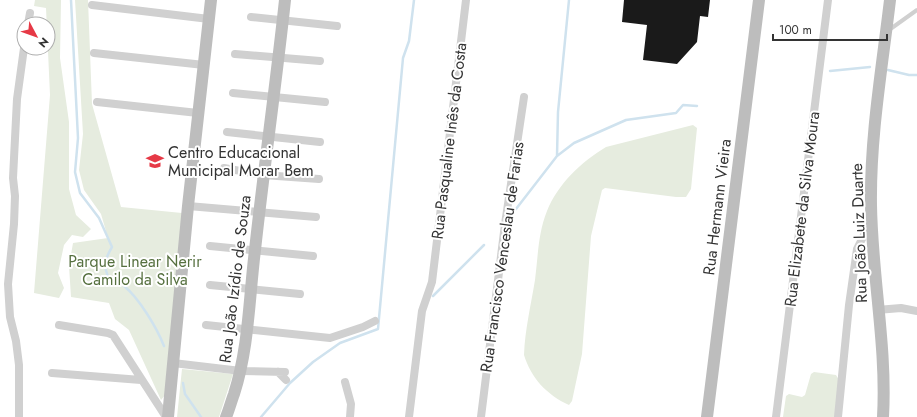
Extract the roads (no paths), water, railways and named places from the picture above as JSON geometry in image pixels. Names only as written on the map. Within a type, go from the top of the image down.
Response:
[{"type":"street","points":[[167,417],[188,206],[211,0]]},
{"type":"street","name":"Rua João Izídio de Souza","points":[[226,417],[241,371],[247,329],[255,250],[261,213],[263,175],[275,97],[285,0]]},
{"type":"street","name":"Rua Pasqualine Inês da Costa","points":[[409,417],[422,311],[432,282],[466,0]]},
{"type":"street","name":"Rua Hermann Vieira","points":[[707,417],[759,0]]},
{"type":"street","name":"Rua Elizabete da Silva Moura","points":[[776,417],[828,0]]},
{"type":"street","name":"Rua João Luiz Duarte","points":[[883,417],[883,374],[871,225],[872,157],[890,0]]},
{"type":"street","points":[[92,5],[209,19]]},
{"type":"street","points":[[251,16],[337,26]]},
{"type":"street","points":[[94,53],[204,65]]},
{"type":"street","points":[[235,54],[278,59],[320,61]]},
{"type":"street","points":[[19,417],[19,365],[16,341],[10,317],[8,284],[14,224],[15,196],[13,178],[17,99],[23,56]]},
{"type":"street","points":[[233,93],[325,102]]},
{"type":"street","name":"Rua Francisco Venceslau de Farias","points":[[481,417],[505,224],[524,97]]},
{"type":"street","points":[[97,102],[198,113]]},
{"type":"street","points":[[227,132],[320,142]]},
{"type":"street","points":[[224,168],[263,175],[318,179]]},
{"type":"street","points":[[188,206],[316,217]]},
{"type":"street","points":[[838,417],[849,305],[857,249],[871,225]]},
{"type":"street","points":[[210,246],[313,256]]},
{"type":"street","points":[[210,285],[300,294]]},
{"type":"street","points":[[877,310],[901,308],[917,311]]},
{"type":"street","points":[[206,325],[330,338],[364,327],[375,321]]},
{"type":"street","points":[[59,324],[113,335],[167,417]]},
{"type":"street","points":[[173,363],[283,375]]},
{"type":"street","points":[[52,373],[142,380]]},
{"type":"street","points":[[345,382],[351,404],[350,417]]},
{"type":"lane","points":[[886,33],[917,10]]},
{"type":"waterway","points":[[71,0],[78,138],[75,172],[80,193],[99,218],[112,247],[106,262],[108,277],[124,286],[136,298],[152,322],[164,346]]},
{"type":"waterway","points":[[261,417],[290,383],[313,362],[340,343],[378,329],[403,58],[409,41],[414,0]]},
{"type":"waterway","points":[[557,156],[558,112],[569,0]]},
{"type":"waterway","points":[[830,71],[870,67]]},
{"type":"waterway","points":[[888,70],[909,75],[917,75]]},
{"type":"waterway","points":[[516,209],[557,156],[574,143],[626,120],[676,113],[683,105],[697,106]]},
{"type":"waterway","points":[[433,296],[484,245]]},
{"type":"waterway","points":[[183,383],[185,394],[201,417]]},
{"type":"place","name":"Centro Educacional Municipal Morar Bem","points":[[155,161]]},
{"type":"park label","name":"Parque Linear Nerir Camilo da Silva","points":[[135,270]]}]
